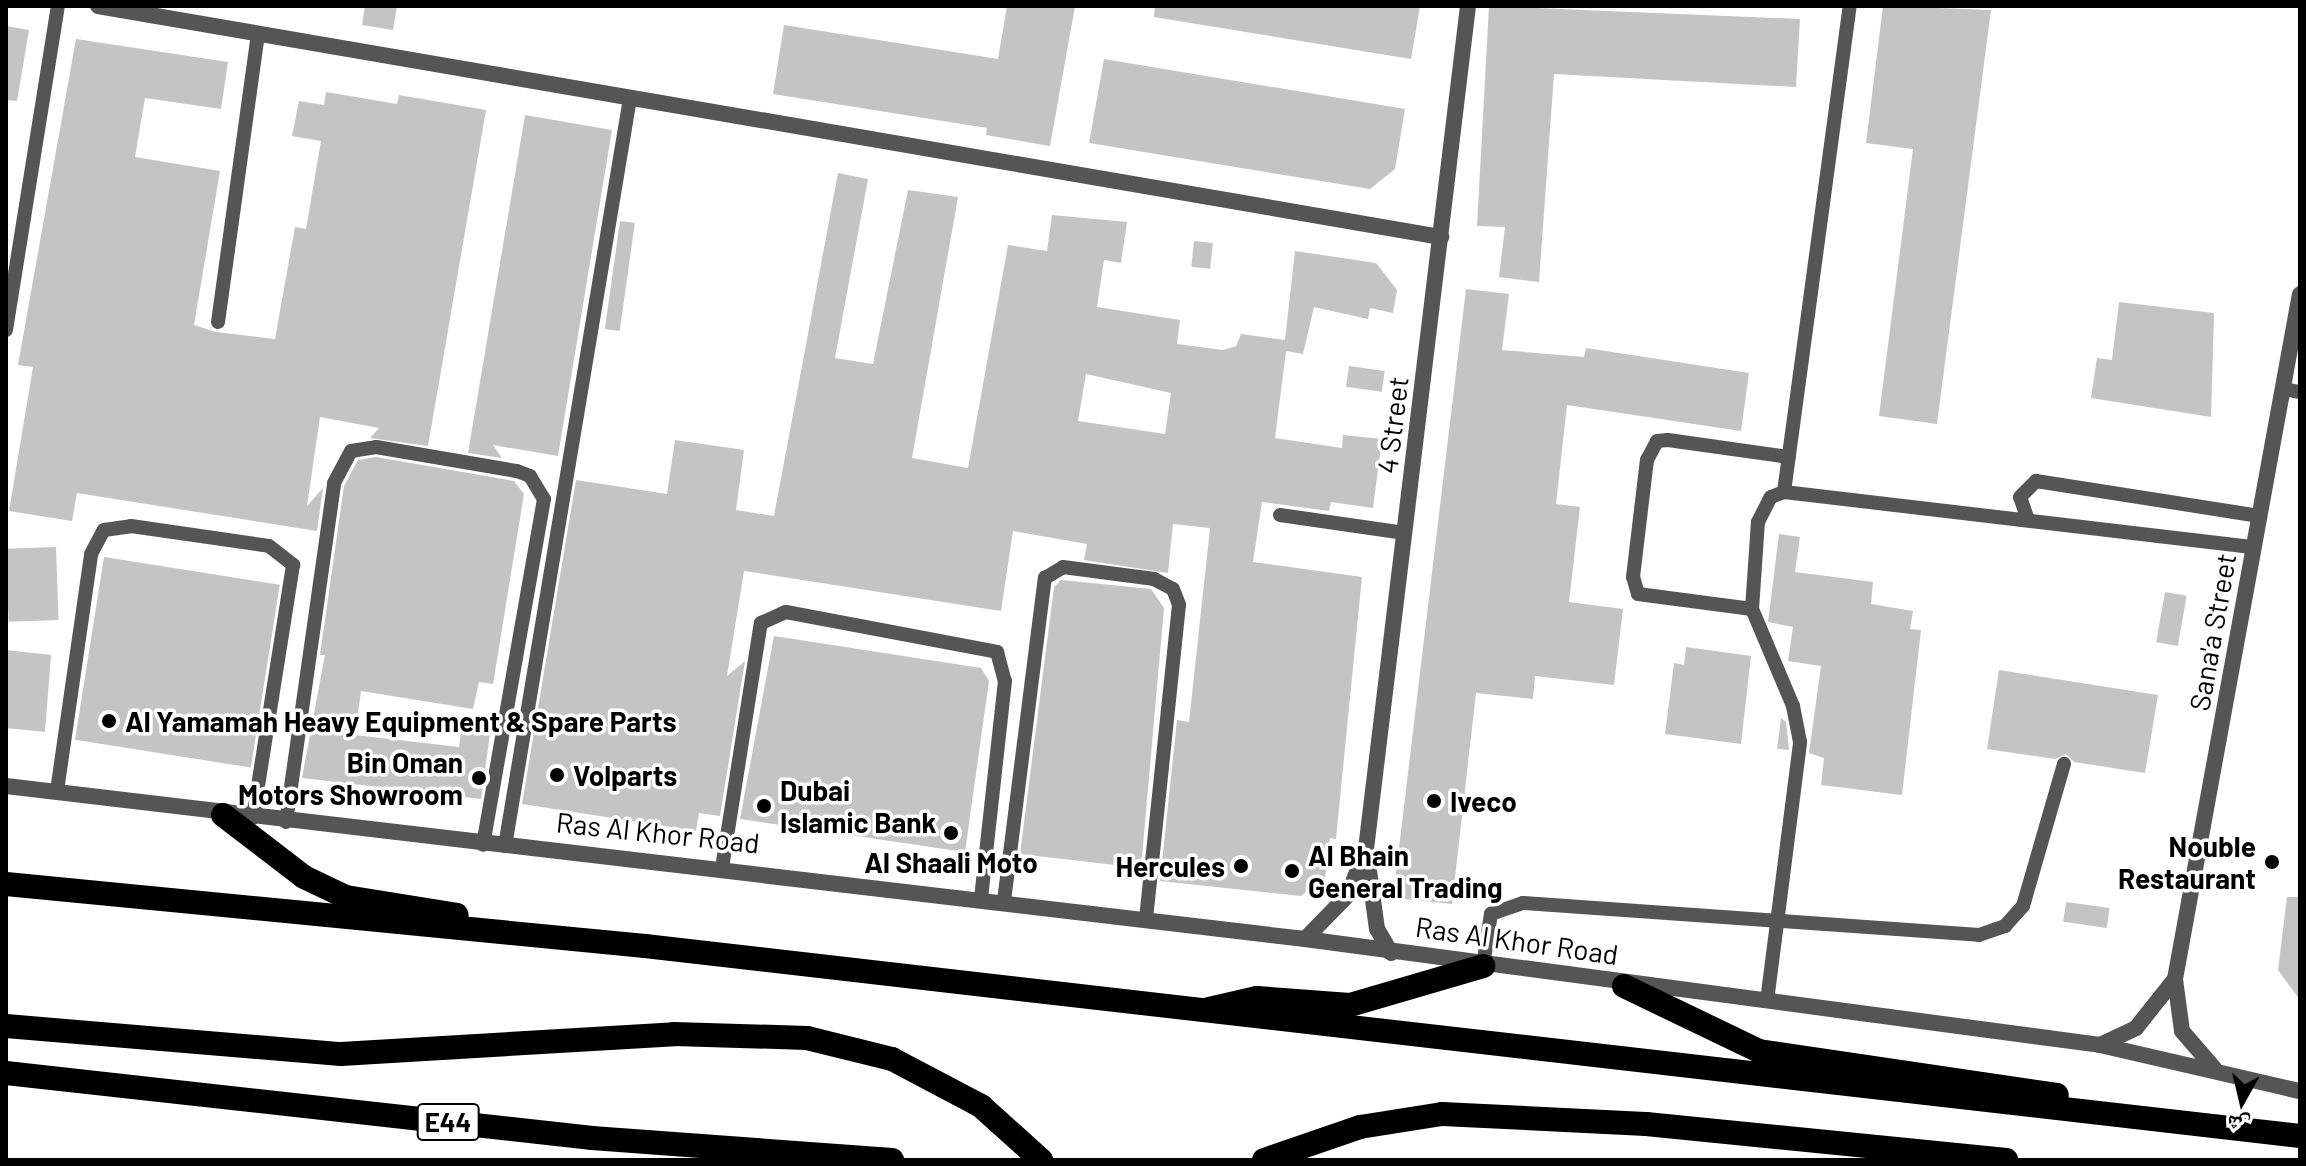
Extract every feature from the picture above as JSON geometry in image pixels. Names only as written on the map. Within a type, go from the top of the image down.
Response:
[{"type":"highway","points":[[223,815],[304,877],[346,897],[645,946]]},
{"type":"highway","points":[[6,884],[645,946],[1190,1013],[2300,1136]]},
{"type":"highway","points":[[1190,1013],[1257,998],[1350,1005],[1483,966]]},
{"type":"highway","points":[[1624,986],[1759,1051],[2236,1128]]},
{"type":"highway","points":[[6,1026],[341,1054],[674,1034],[807,1038],[892,1059],[981,1106],[1041,1160]]},
{"type":"highway","name":"E44","points":[[6,1073],[592,1138],[892,1160]]},
{"type":"highway","points":[[1264,1160],[1360,1127],[1442,1114],[1646,1124],[1996,1159]]},
{"type":"street","points":[[98,6],[1441,237]]},
{"type":"street","name":"4 Street","points":[[1305,939],[1348,895],[1366,849],[1468,6]]},
{"type":"street","name":"Sana'a Street","points":[[2215,1069],[2182,1031],[2175,979],[2259,516],[2292,390],[2300,294]]},
{"type":"street","name":"Ras Al Khor Road","points":[[6,786],[223,815],[722,868],[1305,939],[1624,986],[1767,1001],[2100,1045],[2300,1091]]},
{"type":"street","name":"4 Street","points":[[1366,849],[1377,929],[1391,953]]},
{"type":"street","name":"Sana'a Street","points":[[2100,1045],[2136,1028],[2175,979]]},
{"type":"lane","points":[[6,330],[58,6]]},
{"type":"lane","points":[[1784,492],[1850,6]]},
{"type":"lane","points":[[218,322],[258,33]]},
{"type":"lane","points":[[505,846],[630,98]]},
{"type":"lane","points":[[1752,609],[1638,594],[1633,577],[1647,460],[1657,441],[1668,440],[1789,457]]},
{"type":"lane","points":[[286,822],[334,483],[351,451],[376,447],[517,471],[530,476],[544,499],[483,845]]},
{"type":"lane","points":[[2028,520],[2020,497],[2036,481],[2259,516]]},
{"type":"lane","points":[[1767,1001],[1798,723],[1754,625],[1752,609],[1761,508],[1784,492],[2254,547]]},
{"type":"lane","points":[[1280,515],[1405,533]]},
{"type":"lane","points":[[57,791],[94,540],[104,530],[131,526],[269,546],[293,565],[253,818]]},
{"type":"lane","points":[[1004,901],[1045,578],[1063,567],[1154,579],[1173,589],[1179,605],[1146,918]]},
{"type":"lane","points":[[722,868],[761,623],[786,612],[997,652],[1005,681],[981,898]]},
{"type":"lane","points":[[1483,966],[1491,914],[1523,903],[1775,926],[1952,936],[2005,926],[2034,880],[2064,764]]},
{"type":"building","points":[[365,6],[397,6],[393,30],[362,25]]},
{"type":"building","points":[[1007,6],[1075,6],[1050,146],[986,135],[987,128],[773,94],[784,25],[998,59]]},
{"type":"building","points":[[1155,6],[1420,6],[1411,59],[1154,17]]},
{"type":"building","points":[[1489,6],[1800,19],[1796,87],[1554,74],[1539,282],[1499,277],[1505,227],[1477,226]]},
{"type":"building","points":[[1883,6],[1991,10],[1937,424],[1879,416],[1913,149],[1866,143]]},
{"type":"building","points":[[6,26],[29,30],[17,101],[6,100]]},
{"type":"building","points":[[76,39],[228,62],[221,109],[145,98],[135,157],[220,171],[194,325],[216,332],[275,339],[295,227],[306,229],[321,141],[292,136],[299,101],[324,105],[326,92],[397,104],[399,95],[486,110],[428,446],[370,438],[379,428],[320,417],[307,506],[323,488],[317,531],[77,493],[72,521],[9,511],[33,367],[18,365]]},
{"type":"building","points":[[1104,59],[1405,109],[1395,169],[1370,189],[1089,143]]},
{"type":"building","points":[[525,115],[612,130],[558,456],[493,445],[502,458],[468,453]]},
{"type":"building","points":[[838,173],[868,179],[835,358],[873,364],[908,190],[958,197],[912,458],[968,468],[1008,245],[1047,251],[1052,215],[1127,222],[1121,263],[1104,260],[1097,307],[1180,320],[1177,344],[1223,350],[1236,346],[1241,334],[1285,340],[1295,251],[1376,263],[1397,290],[1393,313],[1370,308],[1368,319],[1314,307],[1303,354],[1286,351],[1275,438],[1342,448],[1343,435],[1382,439],[1373,508],[1331,502],[1329,511],[1262,502],[1253,562],[1362,577],[1336,839],[1330,838],[1325,877],[1301,896],[1160,881],[1177,720],[1189,722],[1210,528],[1173,524],[1168,573],[1084,560],[1087,544],[1013,531],[1001,611],[744,571],[727,676],[745,661],[720,816],[699,813],[696,831],[522,804],[576,480],[667,494],[675,440],[744,450],[736,510],[774,516]],"holes":[[[1086,374],[1171,393],[1165,434],[1078,421]]]},
{"type":"building","points":[[620,221],[635,223],[620,331],[605,329]]},
{"type":"building","points":[[1194,241],[1213,243],[1210,269],[1191,267]]},
{"type":"building","points":[[1466,289],[1509,294],[1502,350],[1584,357],[1586,348],[1749,373],[1741,431],[1567,405],[1556,504],[1580,507],[1569,602],[1623,609],[1614,685],[1535,676],[1533,699],[1476,693],[1452,904],[1393,898]]},
{"type":"building","points":[[2119,302],[2214,313],[2211,417],[2091,398],[2097,358],[2112,360]]},
{"type":"building","points":[[1349,366],[1385,371],[1382,392],[1346,387]]},
{"type":"building","points":[[376,457],[514,481],[524,494],[493,684],[479,682],[473,709],[361,691],[355,735],[459,747],[462,723],[491,727],[481,799],[302,778],[325,655],[320,655],[344,486],[358,460]]},
{"type":"building","points":[[1779,534],[1800,537],[1795,572],[1873,582],[1871,604],[1913,611],[1910,629],[1921,630],[1902,795],[1821,785],[1824,758],[1809,753],[1821,666],[1788,661],[1793,627],[1768,622]]},
{"type":"building","points":[[56,547],[59,620],[9,622],[6,549]]},
{"type":"building","points":[[104,557],[280,585],[251,768],[75,740]]},
{"type":"building","points":[[1061,580],[1151,589],[1164,608],[1141,868],[1020,854],[1054,587]]},
{"type":"building","points":[[2165,592],[2187,596],[2178,646],[2156,642]]},
{"type":"building","points":[[774,636],[981,668],[989,681],[965,852],[740,819]]},
{"type":"building","points":[[1686,647],[1751,656],[1741,744],[1665,734],[1674,663],[1684,665]]},
{"type":"building","points":[[6,650],[51,655],[45,732],[6,728]]},
{"type":"building","points":[[1999,670],[2158,695],[2145,773],[2074,762],[2066,754],[2055,759],[1987,749]]},
{"type":"building","points":[[1781,718],[1786,722],[1789,750],[1777,749]]},
{"type":"building","points":[[2287,897],[2300,897],[2300,1000],[2278,970]]},
{"type":"building","points":[[2066,902],[2110,908],[2107,928],[2063,922]]},
{"type":"place","name":"Al Yamamah Heavy Equipment & Spare Parts","points":[[109,721]]},
{"type":"place","name":"Volparts","points":[[557,775]]},
{"type":"place","name":"Bin Oman Motors Showroom","points":[[479,778]]},
{"type":"place","name":"Iveco","points":[[1434,801]]},
{"type":"place","name":"Dubai Islamic Bank","points":[[764,806]]},
{"type":"place","name":"Al Shaali Moto","points":[[951,833]]},
{"type":"place","name":"Nouble Restaurant","points":[[2272,862]]},
{"type":"place","name":"Hercules","points":[[1241,866]]},
{"type":"place","name":"Al Bhain General Trading","points":[[1292,871]]}]
